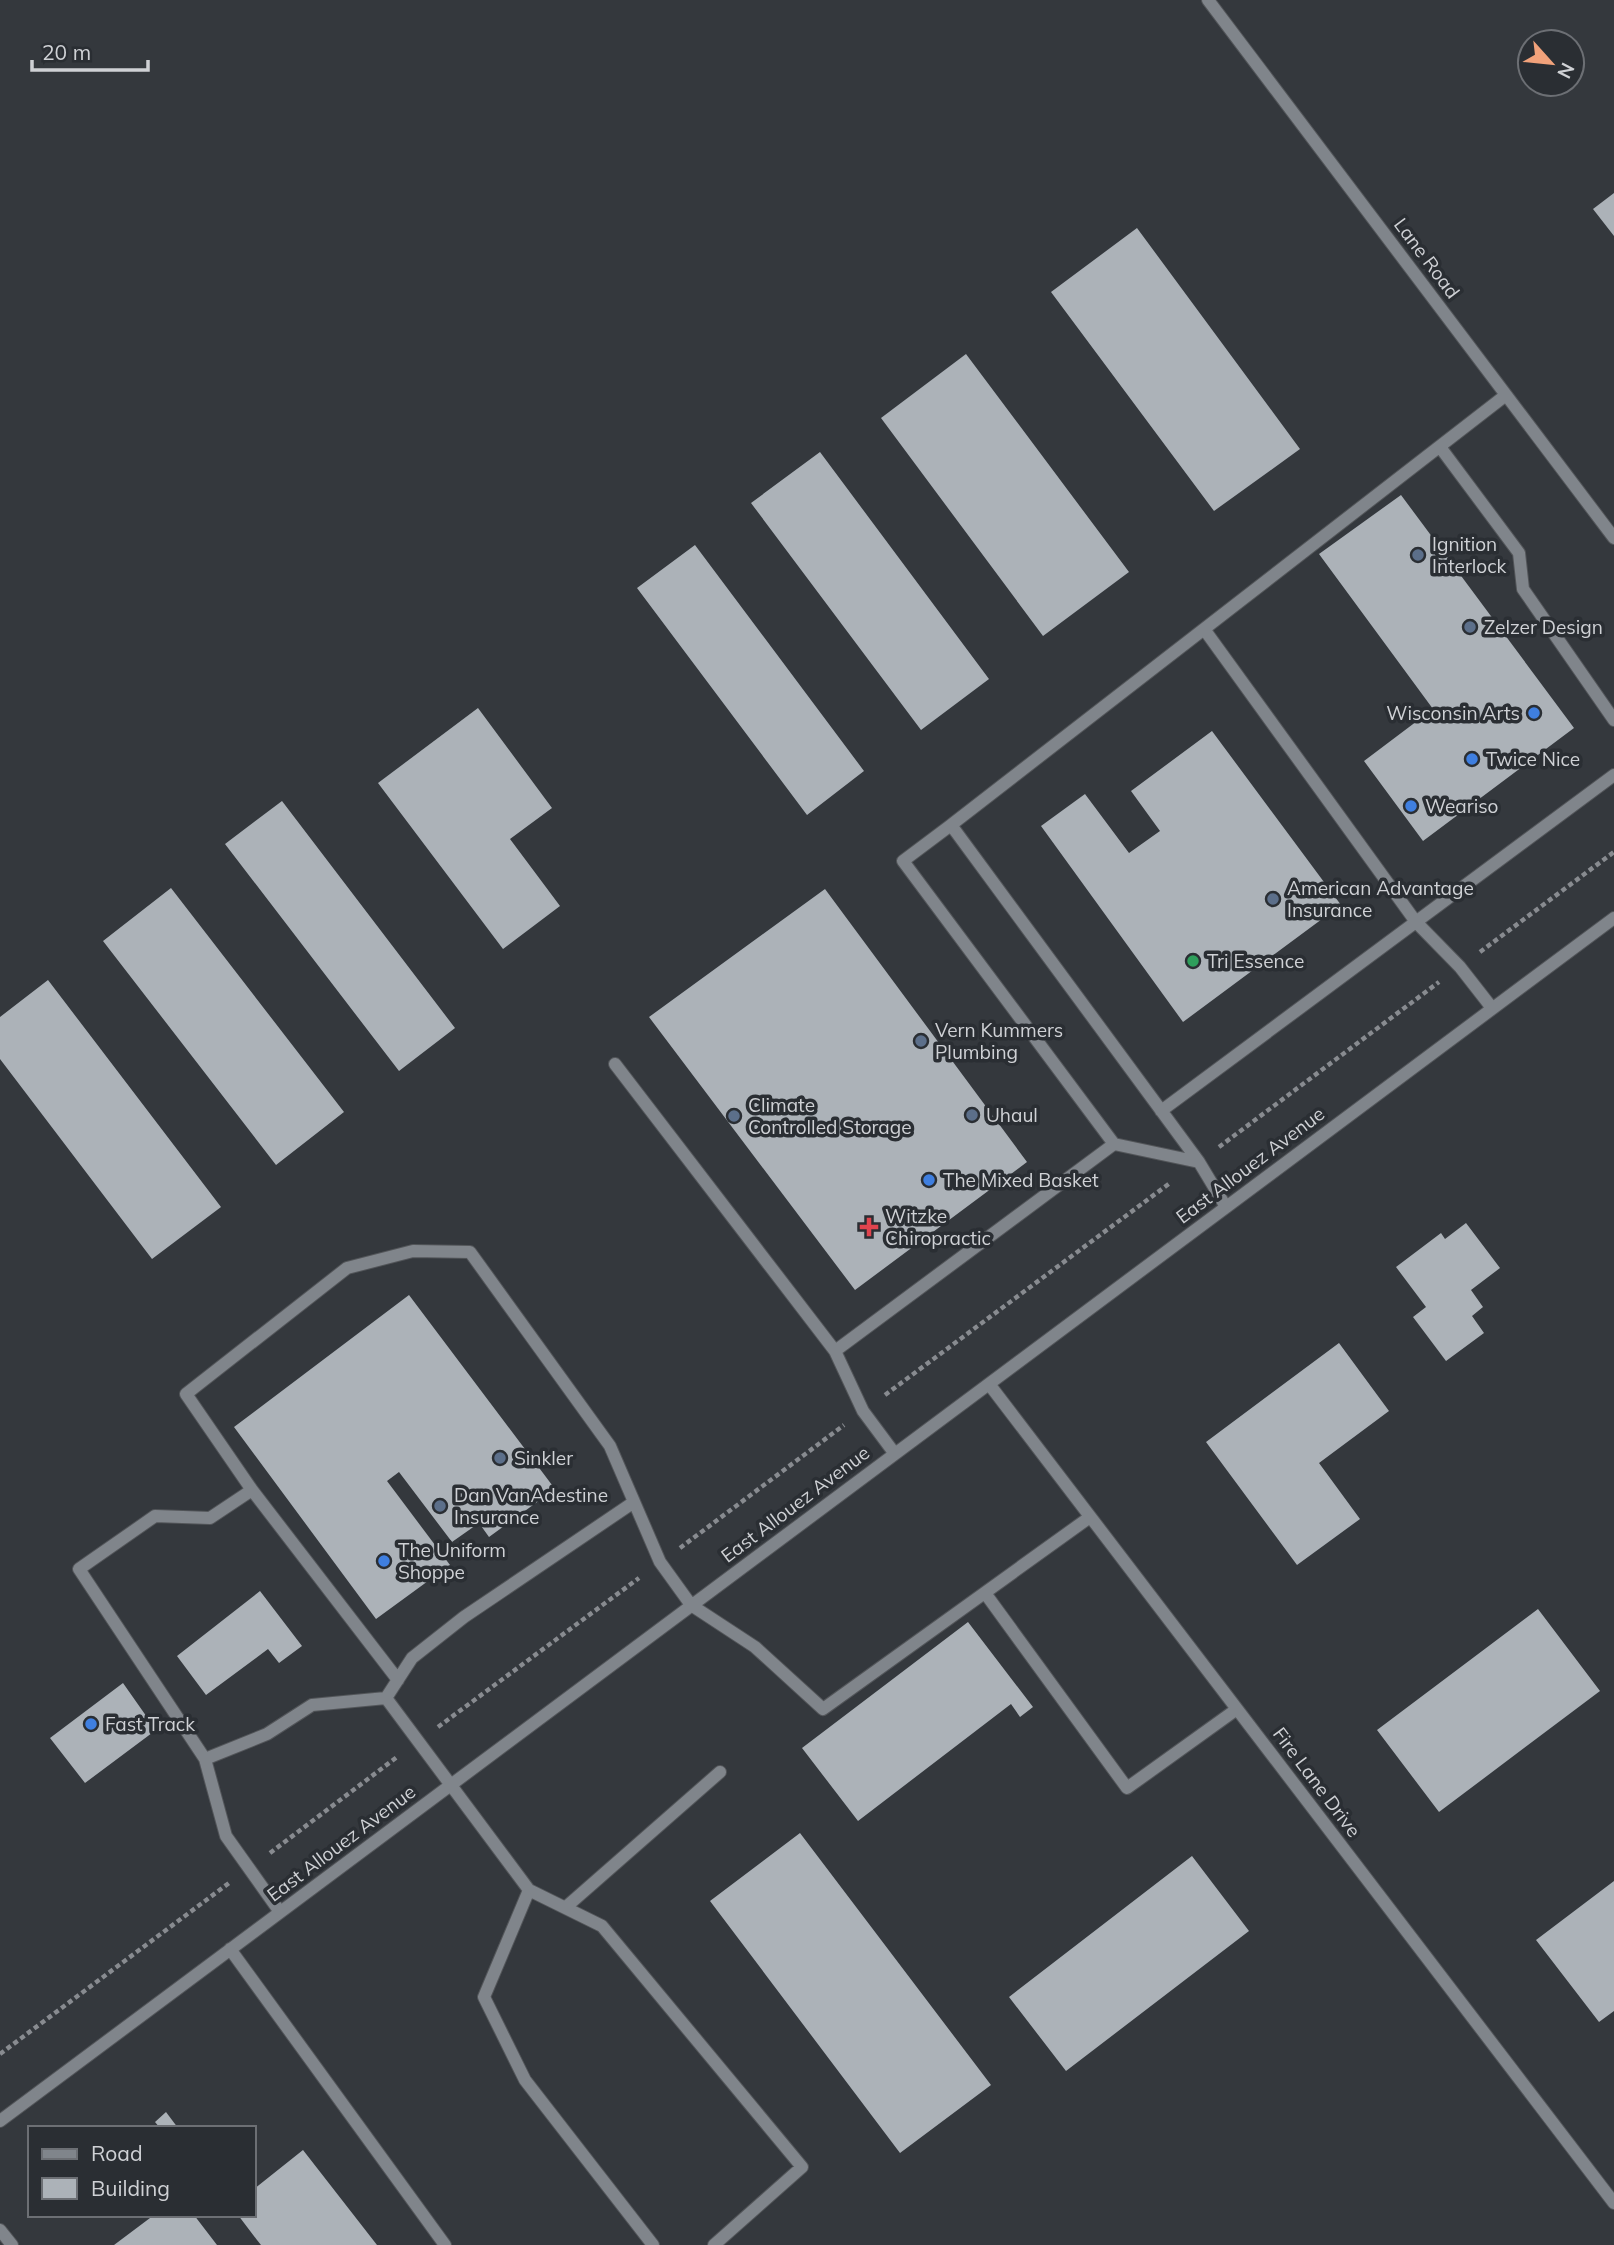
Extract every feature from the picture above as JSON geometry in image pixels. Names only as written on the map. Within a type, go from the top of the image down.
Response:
[{"type":"street","name":"Lane Road","points":[[1208,0],[1614,538]]},
{"type":"street","points":[[1199,1162],[1114,1144],[903,861],[1506,395]]},
{"type":"street","points":[[1440,447],[1519,553],[1523,589],[1614,720]]},
{"type":"street","points":[[1204,629],[1416,922],[1460,967],[1492,1008]]},
{"type":"street","points":[[1161,1111],[1614,775]]},
{"type":"street","points":[[951,824],[1199,1162],[1226,1207]]},
{"type":"street","name":"East Allouez Avenue","points":[[0,2121],[1614,918]]},
{"type":"street","points":[[615,1065],[835,1351],[863,1411],[895,1454]]},
{"type":"street","points":[[835,1351],[1114,1144]]},
{"type":"street","points":[[398,1679],[251,1490],[186,1394],[347,1268],[413,1251],[470,1252],[610,1446],[660,1562],[691,1605],[755,1647],[823,1709],[1090,1517]]},
{"type":"street","name":"Fire Lane Drive","points":[[989,1384],[1614,2203]]},
{"type":"street","points":[[251,1490],[210,1518],[155,1516],[79,1569],[205,1759],[226,1836],[280,1912]]},
{"type":"street","points":[[386,1698],[412,1658],[464,1617],[634,1502]]},
{"type":"street","points":[[985,1593],[1128,1788],[1237,1709]]},
{"type":"street","points":[[205,1759],[267,1734],[312,1705],[386,1698]]},
{"type":"street","points":[[386,1698],[528,1890],[602,1926],[802,2167],[714,2245]]},
{"type":"street","points":[[566,1908],[719,1772]]},
{"type":"street","points":[[528,1890],[484,1997],[525,2080],[653,2245]]},
{"type":"street","points":[[230,1949],[445,2245]]},
{"type":"street","points":[[0,2230],[12,2245]]},
{"type":"path","points":[[0,2054],[1614,852]]},
{"type":"building","points":[[1614,193],[1614,236],[1593,209]]},
{"type":"building","points":[[1137,228],[1300,449],[1214,511],[1051,292]]},
{"type":"building","points":[[966,354],[1129,572],[1043,636],[881,418]]},
{"type":"building","points":[[820,452],[989,679],[921,730],[751,503]]},
{"type":"building","points":[[1401,495],[1574,728],[1423,841],[1364,761],[1433,709],[1319,554]]},
{"type":"building","points":[[695,545],[864,771],[807,815],[637,588]]},
{"type":"building","points":[[478,708],[552,808],[510,839],[560,906],[503,949],[378,783]]},
{"type":"building","points":[[1212,731],[1341,905],[1183,1022],[1041,826],[1085,794],[1129,853],[1160,831],[1131,791]]},
{"type":"building","points":[[282,801],[455,1028],[399,1071],[225,844]]},
{"type":"building","points":[[171,888],[344,1112],[276,1165],[103,941]]},
{"type":"building","points":[[825,889],[1027,1162],[855,1290],[649,1017]]},
{"type":"building","points":[[48,980],[221,1207],[152,1259],[0,1059],[0,1017]]},
{"type":"building","points":[[1466,1223],[1500,1268],[1471,1290],[1483,1307],[1472,1316],[1484,1333],[1446,1361],[1413,1317],[1426,1307],[1396,1267],[1441,1233],[1445,1239]]},
{"type":"building","points":[[409,1295],[555,1489],[489,1537],[479,1523],[452,1542],[399,1472],[387,1481],[450,1565],[376,1619],[234,1427]]},
{"type":"building","points":[[1339,1343],[1389,1411],[1319,1463],[1360,1519],[1297,1565],[1206,1442]]},
{"type":"building","points":[[260,1591],[302,1646],[279,1663],[268,1649],[206,1695],[177,1656]]},
{"type":"building","points":[[1538,1609],[1600,1691],[1439,1812],[1377,1730]]},
{"type":"building","points":[[968,1622],[1033,1707],[1020,1717],[1011,1704],[858,1821],[802,1748]]},
{"type":"building","points":[[123,1683],[156,1730],[85,1783],[50,1738]]},
{"type":"building","points":[[800,1833],[991,2085],[900,2153],[710,1901]]},
{"type":"building","points":[[1192,1856],[1249,1931],[1066,2071],[1009,1997]]},
{"type":"building","points":[[1614,1881],[1614,2011],[1599,2022],[1536,1940]]},
{"type":"building","points":[[166,2112],[176,2126],[158,2126],[155,2122]]},
{"type":"building","points":[[303,2150],[377,2245],[261,2245],[240,2217],[256,2217],[256,2187]]},
{"type":"building","points":[[151,2217],[196,2217],[217,2245],[114,2245]]},
{"type":"place","name":"Ignition Interlock","points":[[1418,555]]},
{"type":"place","name":"Zelzer Design","points":[[1470,627]]},
{"type":"place","name":"Wisconsin Arts","points":[[1534,713]]},
{"type":"place","name":"Twice Nice","points":[[1472,759]]},
{"type":"place","name":"Weariso","points":[[1411,806]]},
{"type":"place","name":"American Advantage Insurance","points":[[1273,899]]},
{"type":"place","name":"Tri Essence","points":[[1193,961]]},
{"type":"place","name":"Vern Kummers Plumbing","points":[[921,1041]]},
{"type":"place","name":"Uhaul","points":[[972,1115]]},
{"type":"place","name":"Climate Controlled Storage","points":[[734,1116]]},
{"type":"place","name":"The Mixed Basket","points":[[929,1180]]},
{"type":"place","name":"Witzke Chiropractic","points":[[869,1227]]},
{"type":"place","name":"Sinkler","points":[[500,1458]]},
{"type":"place","name":"Dan VanAdestine Insurance","points":[[440,1506]]},
{"type":"place","name":"The Uniform Shoppe","points":[[384,1561]]},
{"type":"place","name":"Fast Track","points":[[91,1724]]}]
